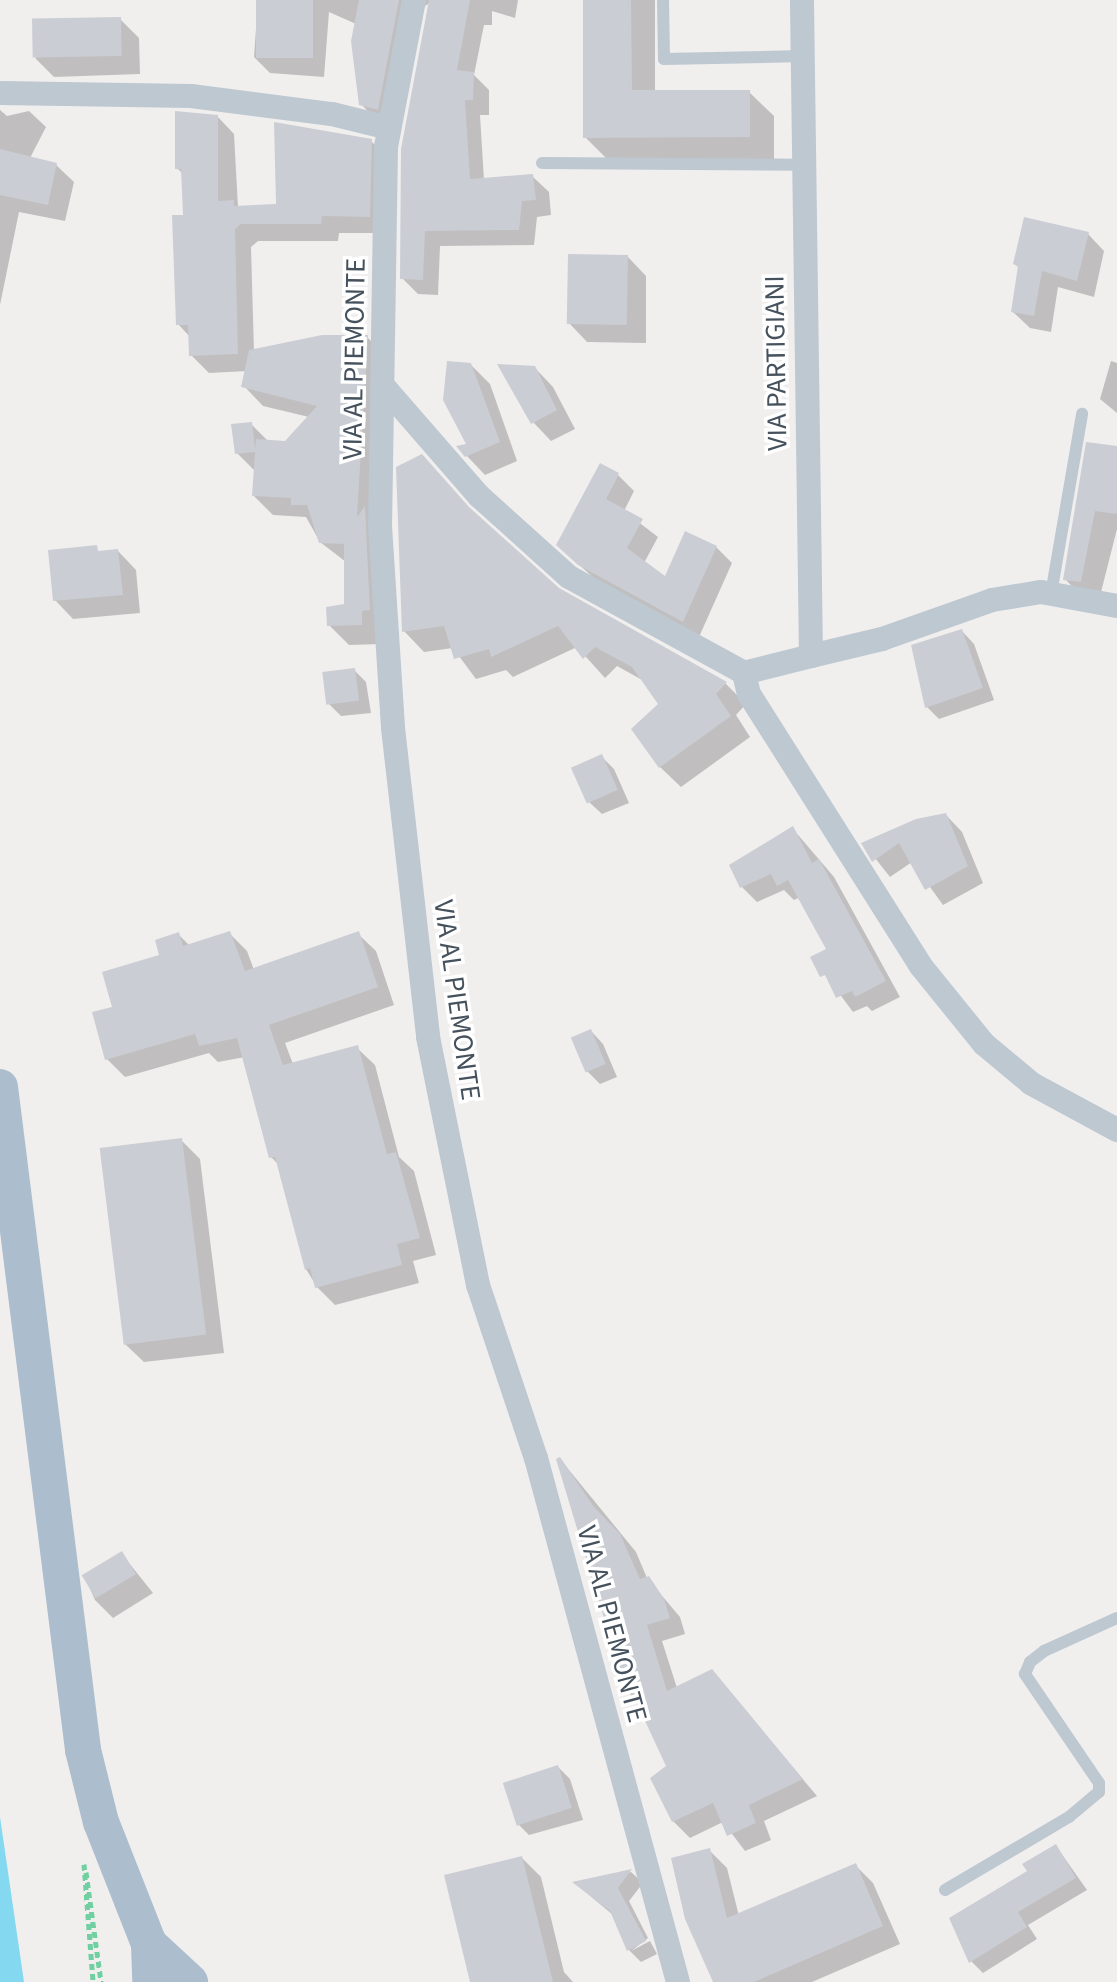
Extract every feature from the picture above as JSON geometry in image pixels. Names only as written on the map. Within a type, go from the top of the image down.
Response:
[{"type":"main road","points":[[0,1087],[83,1750],[104,1834],[149,1944],[150,1982]]},
{"type":"main road","points":[[149,1944],[190,1982]]},
{"type":"street","name":"VIA AL PIEMONTE","points":[[414,0],[389,128],[380,526],[393,728],[428,1037],[478,1285],[536,1458],[678,1982]]},
{"type":"street","name":"VIA PARTIGIANI","points":[[802,0],[811,656]]},
{"type":"street","points":[[0,93],[191,96],[332,114],[389,128]]},
{"type":"street","points":[[385,388],[479,496],[569,577],[744,673],[882,639],[992,600],[1051,594],[1117,606]]},
{"type":"street","points":[[744,673],[749,694],[827,810],[920,965],[984,1044],[1020,1074],[1117,1130]]},
{"type":"lane","points":[[663,0],[664,59],[803,56]]},
{"type":"lane","points":[[542,163],[804,165]]},
{"type":"lane","points":[[1051,594],[1082,414]]},
{"type":"lane","points":[[945,1890],[1069,1817],[1099,1792],[1099,1783],[1025,1674],[1030,1662],[1044,1651],[1117,1618]]},
{"type":"path","points":[[93,1982],[82,1885],[86,1852],[101,1982]]},
{"type":"water","points":[[0,1817],[24,1982],[0,1982]]},
{"type":"building","points":[[256,0],[313,0],[313,58],[256,58]]},
{"type":"building","points":[[359,0],[399,0],[378,110],[359,105],[351,41]]},
{"type":"building","points":[[429,0],[470,0],[457,70],[474,72],[473,100],[465,100],[470,179],[533,174],[536,200],[522,201],[519,230],[425,231],[423,280],[400,279],[401,149]]},
{"type":"building","points":[[583,0],[631,0],[632,90],[750,90],[750,137],[583,138]]},
{"type":"building","points":[[121,17],[122,56],[33,58],[32,19]]},
{"type":"building","points":[[175,111],[218,115],[218,201],[234,200],[234,206],[276,204],[274,122],[372,139],[370,217],[322,216],[321,224],[241,224],[235,229],[238,354],[189,356],[188,325],[176,325],[172,215],[183,215],[181,169],[175,169]]},
{"type":"building","points":[[0,149],[57,163],[48,205],[0,195]]},
{"type":"building","points":[[1024,217],[1089,232],[1077,281],[1042,271],[1034,316],[1011,312],[1018,266],[1013,264]]},
{"type":"building","points":[[568,254],[628,255],[627,325],[567,324]]},
{"type":"building","points":[[322,335],[368,335],[357,517],[365,506],[370,610],[362,611],[362,625],[327,626],[326,607],[344,604],[344,544],[319,543],[307,505],[291,505],[291,498],[252,496],[255,452],[235,454],[231,424],[252,422],[255,449],[256,439],[285,441],[317,406],[241,387],[249,350]]},
{"type":"building","points":[[447,361],[471,363],[500,442],[465,457],[456,446],[466,444],[443,400]]},
{"type":"building","points":[[497,364],[535,366],[557,410],[531,424]]},
{"type":"building","points":[[1086,442],[1117,446],[1117,514],[1095,511],[1081,582],[1063,580]]},
{"type":"building","points":[[422,454],[469,507],[559,588],[727,682],[716,694],[731,716],[659,768],[631,729],[658,704],[632,667],[595,647],[583,659],[558,626],[491,657],[489,649],[454,659],[444,626],[402,632],[396,467]]},
{"type":"building","points":[[600,463],[619,473],[606,499],[643,519],[627,548],[665,576],[685,531],[717,546],[683,622],[578,565],[556,545]]},
{"type":"building","points":[[97,545],[98,551],[118,549],[123,595],[53,601],[48,550]]},
{"type":"building","points":[[962,629],[983,688],[925,708],[911,645]]},
{"type":"building","points":[[355,668],[359,701],[326,705],[322,672]]},
{"type":"building","points":[[602,754],[618,790],[587,803],[571,768]]},
{"type":"building","points":[[946,813],[968,866],[925,890],[899,843],[872,862],[861,843],[916,819]]},
{"type":"building","points":[[793,826],[812,863],[819,859],[886,981],[855,997],[852,991],[836,998],[825,975],[820,977],[810,957],[826,949],[788,880],[777,886],[771,874],[740,888],[729,865]]},
{"type":"building","points":[[230,931],[245,971],[359,931],[378,987],[269,1025],[283,1065],[358,1045],[387,1154],[396,1152],[420,1238],[397,1244],[402,1265],[315,1288],[310,1268],[305,1270],[275,1157],[269,1158],[237,1038],[199,1046],[195,1034],[105,1060],[92,1012],[112,1007],[102,972],[159,955],[155,940],[179,932],[183,946]]},
{"type":"building","points":[[591,1029],[606,1064],[586,1073],[571,1038]]},
{"type":"building","points":[[182,1138],[206,1335],[124,1345],[100,1148]]},
{"type":"building","points":[[560,1457],[594,1507],[620,1534],[640,1579],[649,1576],[664,1599],[670,1618],[647,1625],[667,1691],[712,1669],[803,1779],[749,1805],[756,1823],[727,1836],[713,1803],[672,1822],[650,1778],[666,1766],[632,1693],[627,1694],[556,1459]]},
{"type":"building","points":[[122,1551],[136,1574],[96,1598],[82,1575]]},
{"type":"building","points":[[558,1765],[572,1808],[517,1826],[503,1783]]},
{"type":"building","points":[[1056,1844],[1076,1878],[1018,1912],[1027,1927],[969,1963],[949,1918],[1027,1871],[1022,1864]]},
{"type":"building","points":[[710,1848],[727,1918],[856,1863],[883,1926],[754,1982],[713,1982],[685,1919],[671,1858]]},
{"type":"building","points":[[522,1856],[553,1982],[470,1982],[444,1875]]},
{"type":"building","points":[[632,1869],[618,1888],[646,1941],[627,1951],[610,1911],[572,1882]]}]
